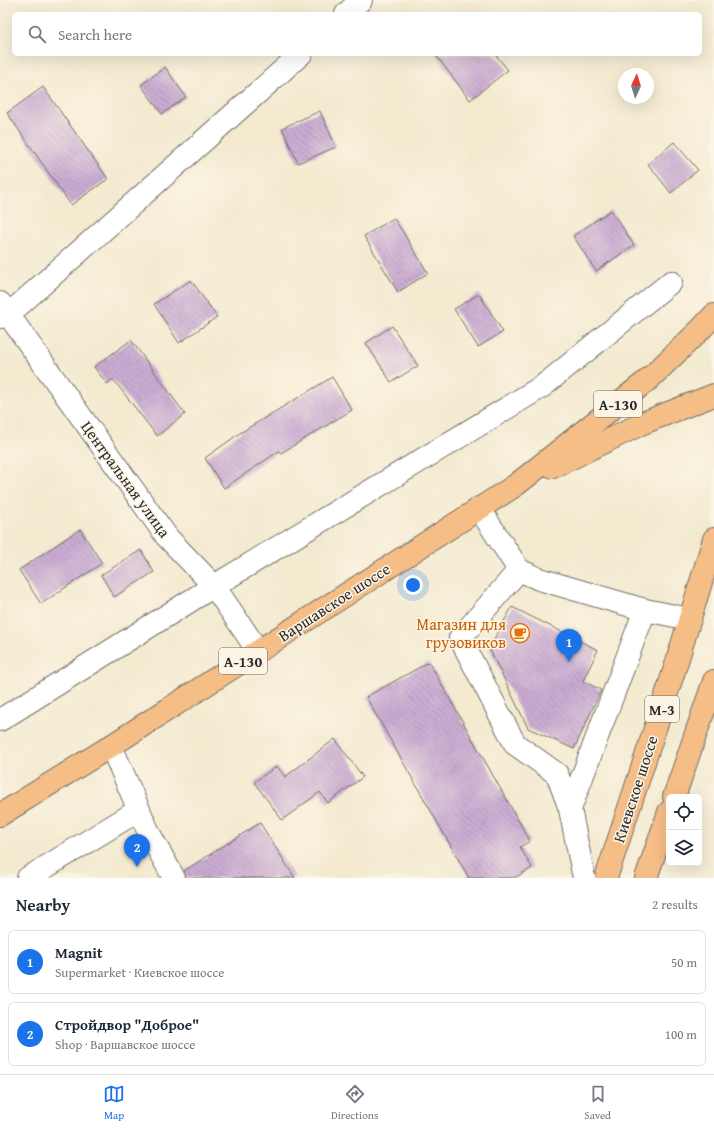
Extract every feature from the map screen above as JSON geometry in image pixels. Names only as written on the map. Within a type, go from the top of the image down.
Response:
[{"type":"main road","name":"А-130","points":[[483,506],[516,485],[649,379],[701,330],[714,315]]},
{"type":"main road","name":"А-130","points":[[516,485],[643,423],[714,395]]},
{"type":"main road","name":"Варшавское шоссе","points":[[0,816],[483,506]]},
{"type":"main road","name":"Киевское шоссе","points":[[606,878],[675,668],[714,539]]},
{"type":"main road","name":"М-3","points":[[675,794],[714,681]]},
{"type":"main road","points":[[646,878],[666,821]]},
{"type":"street","points":[[348,12],[362,0]]},
{"type":"street","points":[[3,311],[299,56]]},
{"type":"street","points":[[0,720],[214,586],[543,386],[671,282]]},
{"type":"street","name":"Центральная улица","points":[[3,311],[167,537],[214,586],[258,651]]},
{"type":"street","points":[[483,506],[519,570],[539,579],[645,610],[690,619]]},
{"type":"street","points":[[519,570],[460,638],[515,744],[557,774],[570,809],[584,878]]},
{"type":"street","points":[[570,809],[645,610]]},
{"type":"street","points":[[111,746],[149,833],[174,878]]},
{"type":"street","points":[[28,878],[139,810]]},
{"type":"building","points":[[437,56],[497,56],[508,70],[470,100]]},
{"type":"building","points":[[165,67],[186,97],[162,114],[141,85]]},
{"type":"building","points":[[43,87],[108,179],[71,205],[7,113]]},
{"type":"building","points":[[320,111],[336,147],[298,163],[282,128]]},
{"type":"building","points":[[674,142],[698,170],[671,193],[648,164]]},
{"type":"building","points":[[611,210],[634,245],[596,271],[573,236]]},
{"type":"building","points":[[394,218],[428,273],[398,292],[364,236]]},
{"type":"building","points":[[191,280],[217,317],[179,343],[154,304]]},
{"type":"building","points":[[479,294],[503,332],[478,347],[454,309]]},
{"type":"building","points":[[392,326],[418,366],[391,382],[366,343]]},
{"type":"building","points":[[131,340],[185,414],[157,436],[113,379],[107,384],[94,367]]},
{"type":"building","points":[[332,377],[352,410],[281,453],[279,451],[224,488],[205,458],[240,433]]},
{"type":"building","points":[[80,529],[102,563],[41,604],[19,570]]},
{"type":"building","points":[[141,550],[154,572],[114,597],[101,575]]},
{"type":"building","points":[[512,607],[598,650],[583,681],[601,690],[574,749],[528,728],[489,648]]},
{"type":"building","points":[[429,662],[530,841],[520,847],[532,868],[514,878],[469,878],[366,697]]},
{"type":"building","points":[[335,739],[363,777],[328,803],[320,792],[282,820],[254,782],[277,766],[285,777]]},
{"type":"building","points":[[260,823],[295,878],[186,878],[184,871]]},
{"type":"place","name":"Магазин для грузовиков","points":[[520,633]]},
{"type":"place","name":"Magnit","points":[[569,662]]},
{"type":"place","name":"Стройдвор \"Доброе\"","points":[[137,867]]}]
